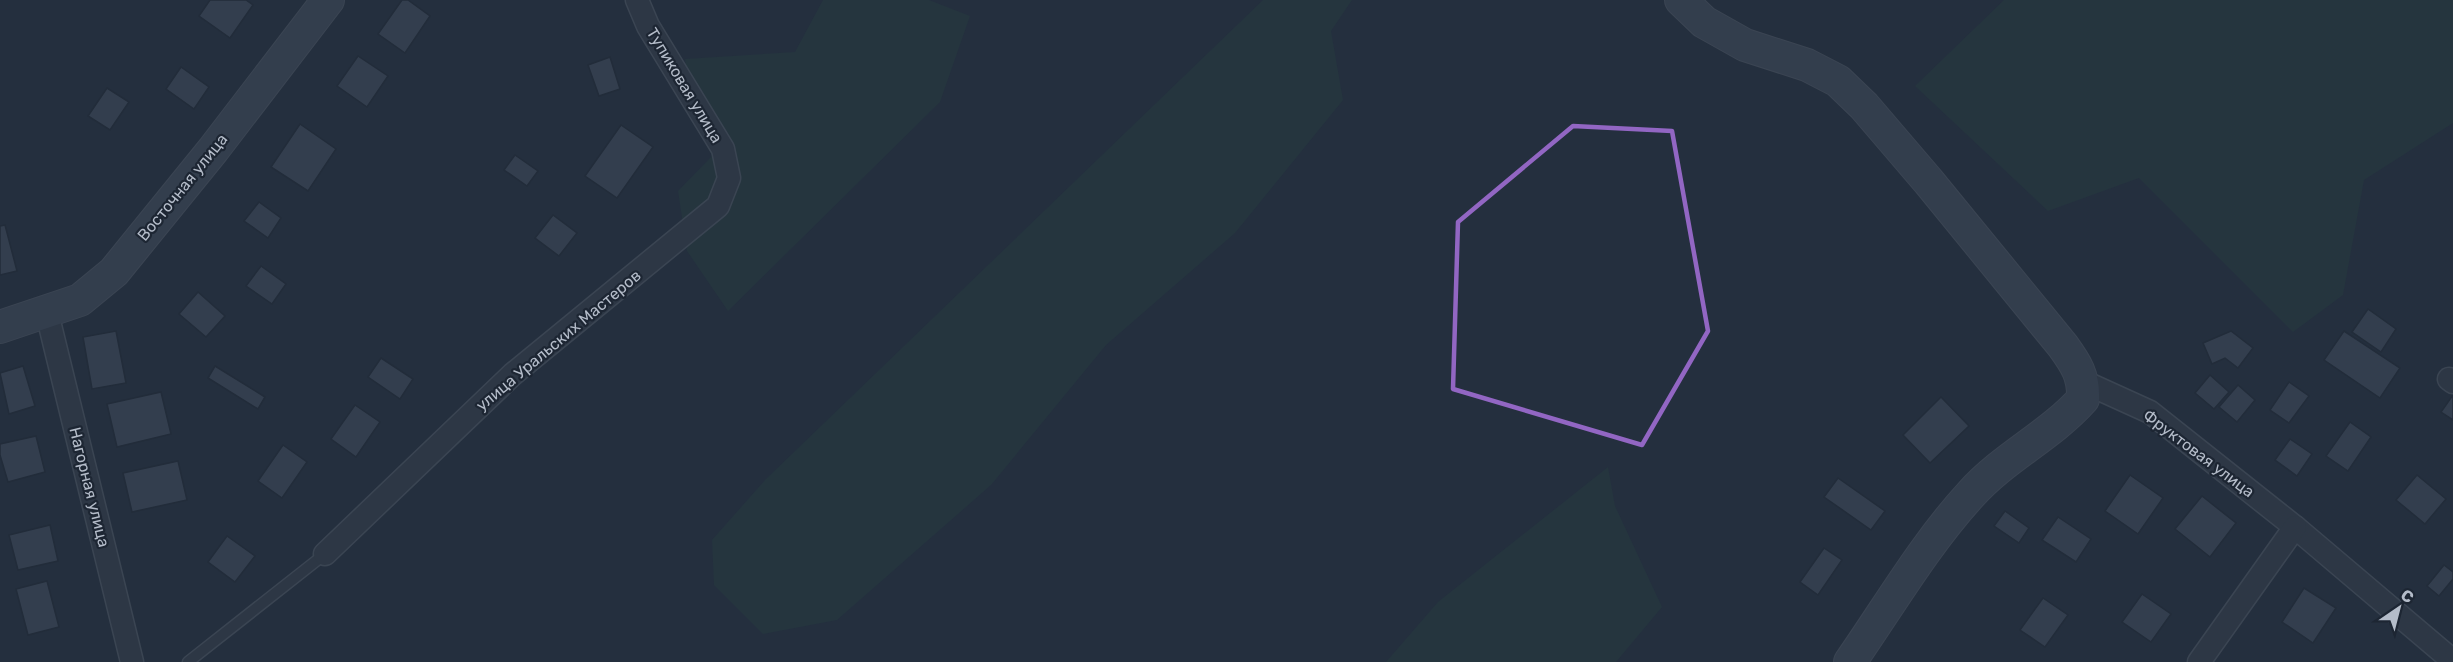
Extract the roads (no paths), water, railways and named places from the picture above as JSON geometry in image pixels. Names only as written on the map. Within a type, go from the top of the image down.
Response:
[{"type":"street","name":"Восточная улица","points":[[0,327],[80,300],[114,272],[213,150],[328,0]]},
{"type":"street","name":"Тупиковая улица","points":[[637,0],[648,26],[723,149],[729,178],[718,206]]},
{"type":"street","points":[[1681,0],[1704,22],[1745,45],[1807,64],[1838,81],[1864,106],[1929,182],[2063,346],[2079,367],[2084,382],[2083,399],[2066,418],[1994,471],[1964,502],[1850,662]]},
{"type":"street","name":"улица Уральских Мастеров","points":[[325,554],[513,374],[718,206]]},
{"type":"street","name":"Нагорная улица","points":[[47,313],[132,662]]},
{"type":"street","name":"Фруктовая улица","points":[[2084,382],[2150,412],[2295,527],[2453,661]]},
{"type":"street","points":[[2199,662],[2295,527]]},
{"type":"lane","points":[[188,662],[325,554]]}]
